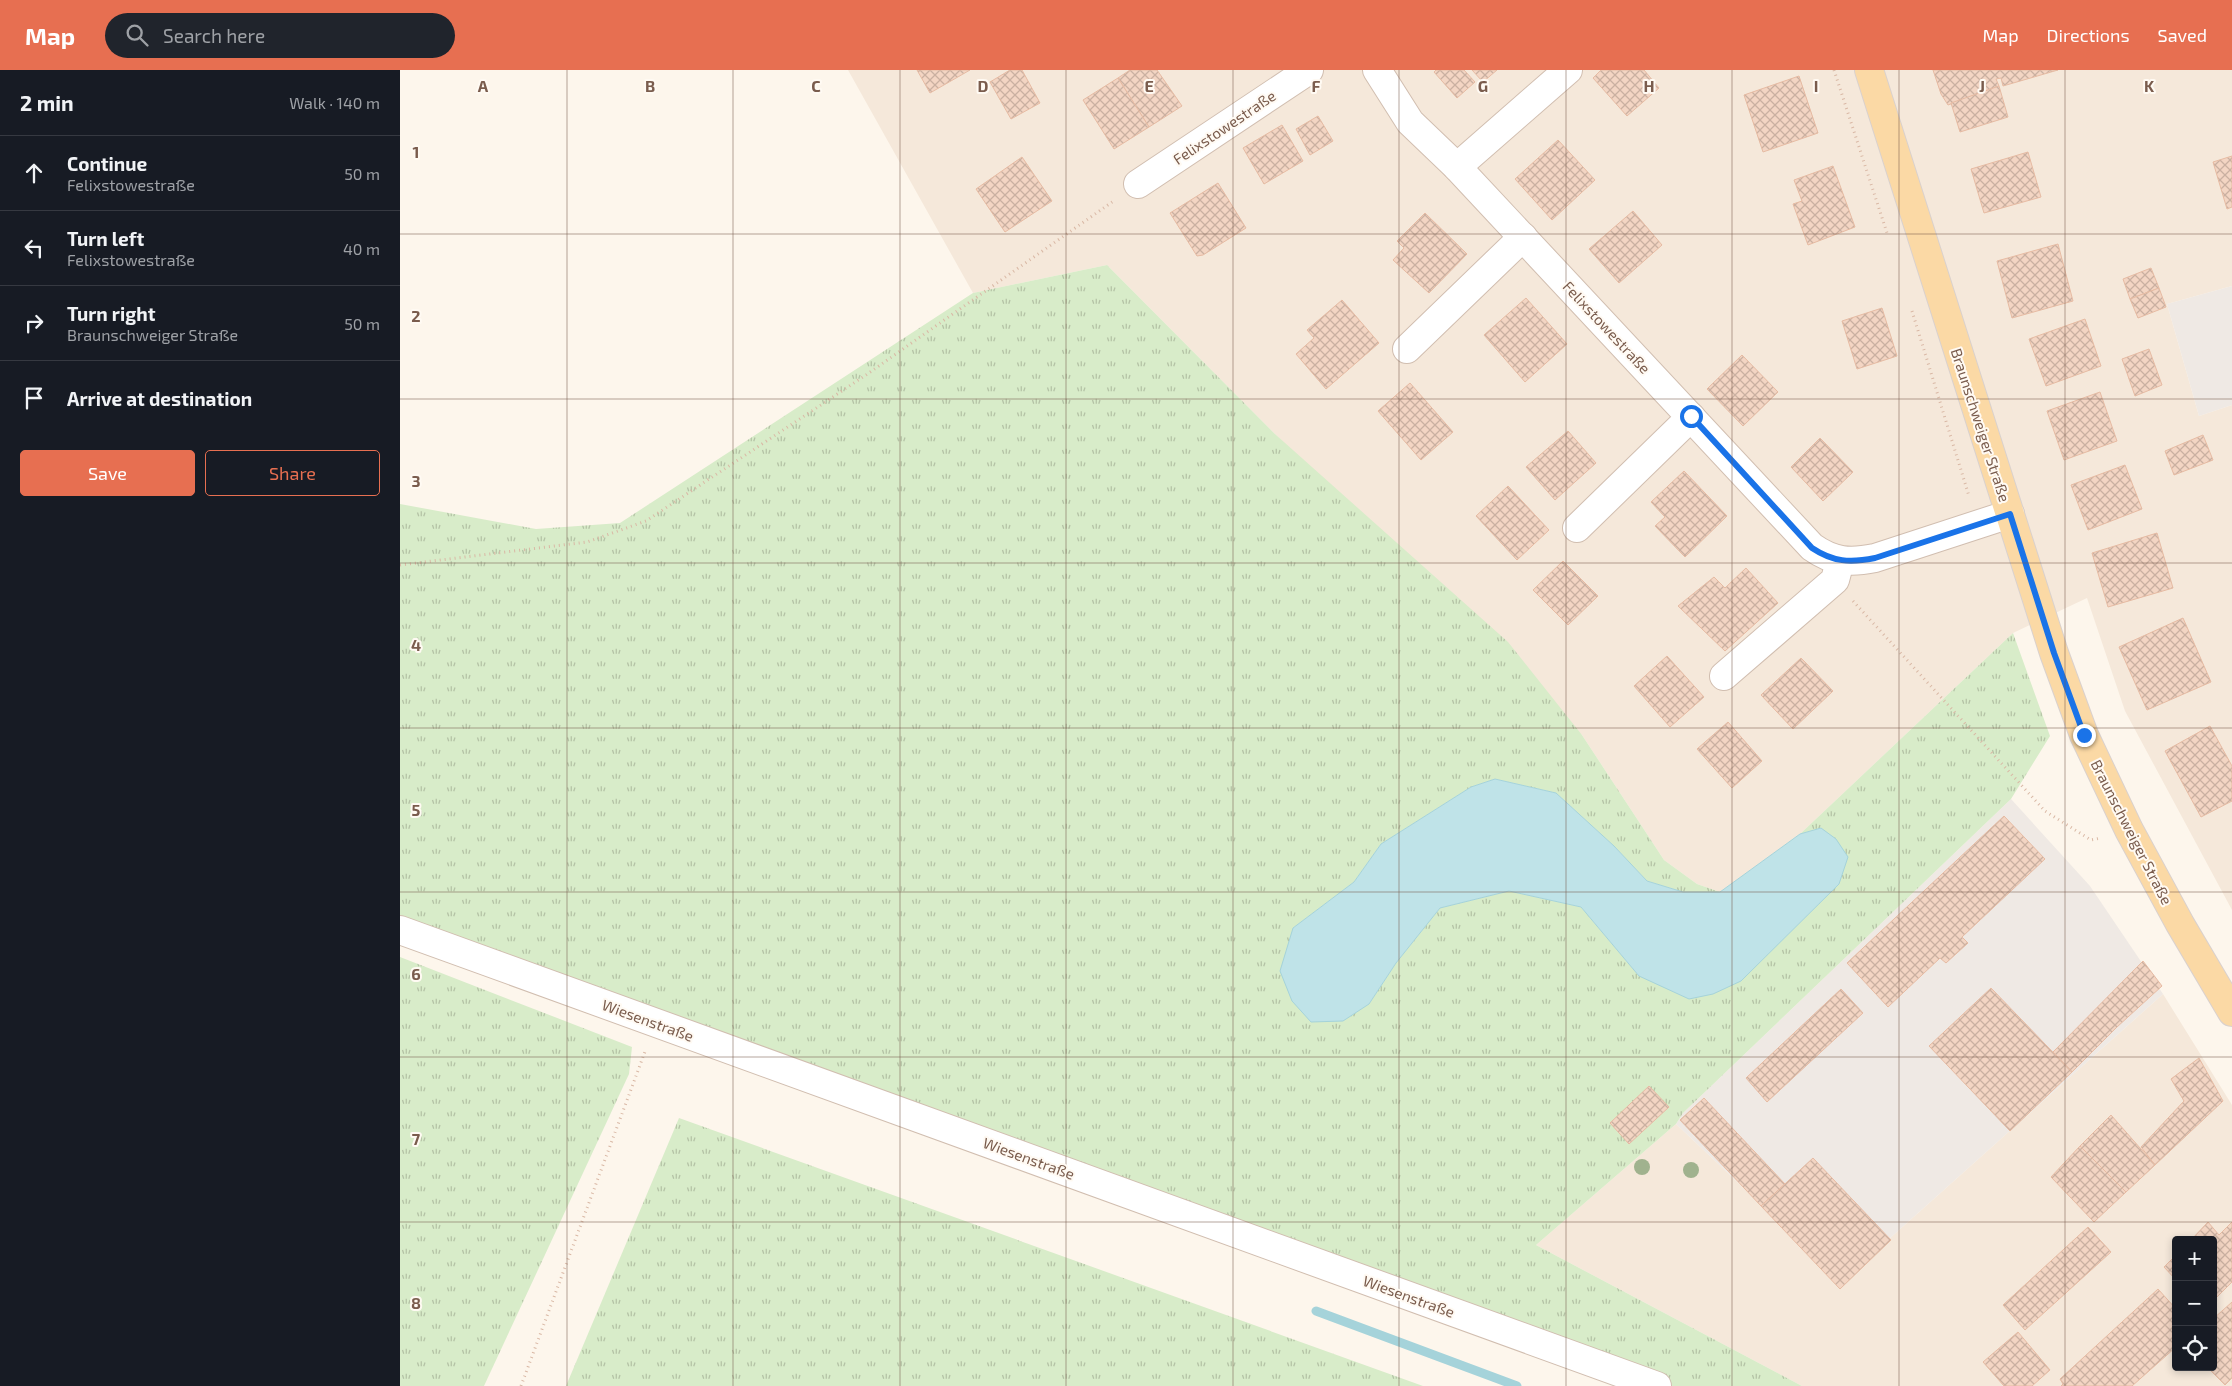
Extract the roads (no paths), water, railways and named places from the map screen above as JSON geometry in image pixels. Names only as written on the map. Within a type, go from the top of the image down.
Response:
[{"type":"main road","name":"Braunschweiger Straße","points":[[1869,70],[2074,711],[2129,830],[2159,887],[2232,1012]]},
{"type":"street","name":"Felixstowestraße","points":[[1138,184],[1309,70]]},
{"type":"street","name":"Felixstowestraße","points":[[1376,70],[1410,122],[1523,237],[1812,548],[1824,556],[1837,571],[1854,562],[1875,558],[2010,514]]},
{"type":"street","points":[[1457,168],[1568,70]]},
{"type":"street","points":[[1407,350],[1523,237]]},
{"type":"street","points":[[1577,528],[1691,416]]},
{"type":"street","points":[[1724,676],[1837,571]]},
{"type":"street","name":"Wiesenstraße","points":[[400,930],[1657,1386]]},
{"type":"water","points":[[1495,779],[1556,793],[1614,846],[1647,881],[1683,892],[1720,892],[1800,834],[1821,828],[1836,839],[1848,857],[1839,884],[1741,981],[1713,994],[1689,999],[1639,976],[1581,907],[1509,891],[1440,908],[1396,963],[1369,1004],[1343,1021],[1311,1022],[1292,1001],[1280,971],[1293,928],[1354,882],[1381,844],[1471,787]]},
{"type":"waterway","points":[[1316,1311],[1517,1386]]}]
